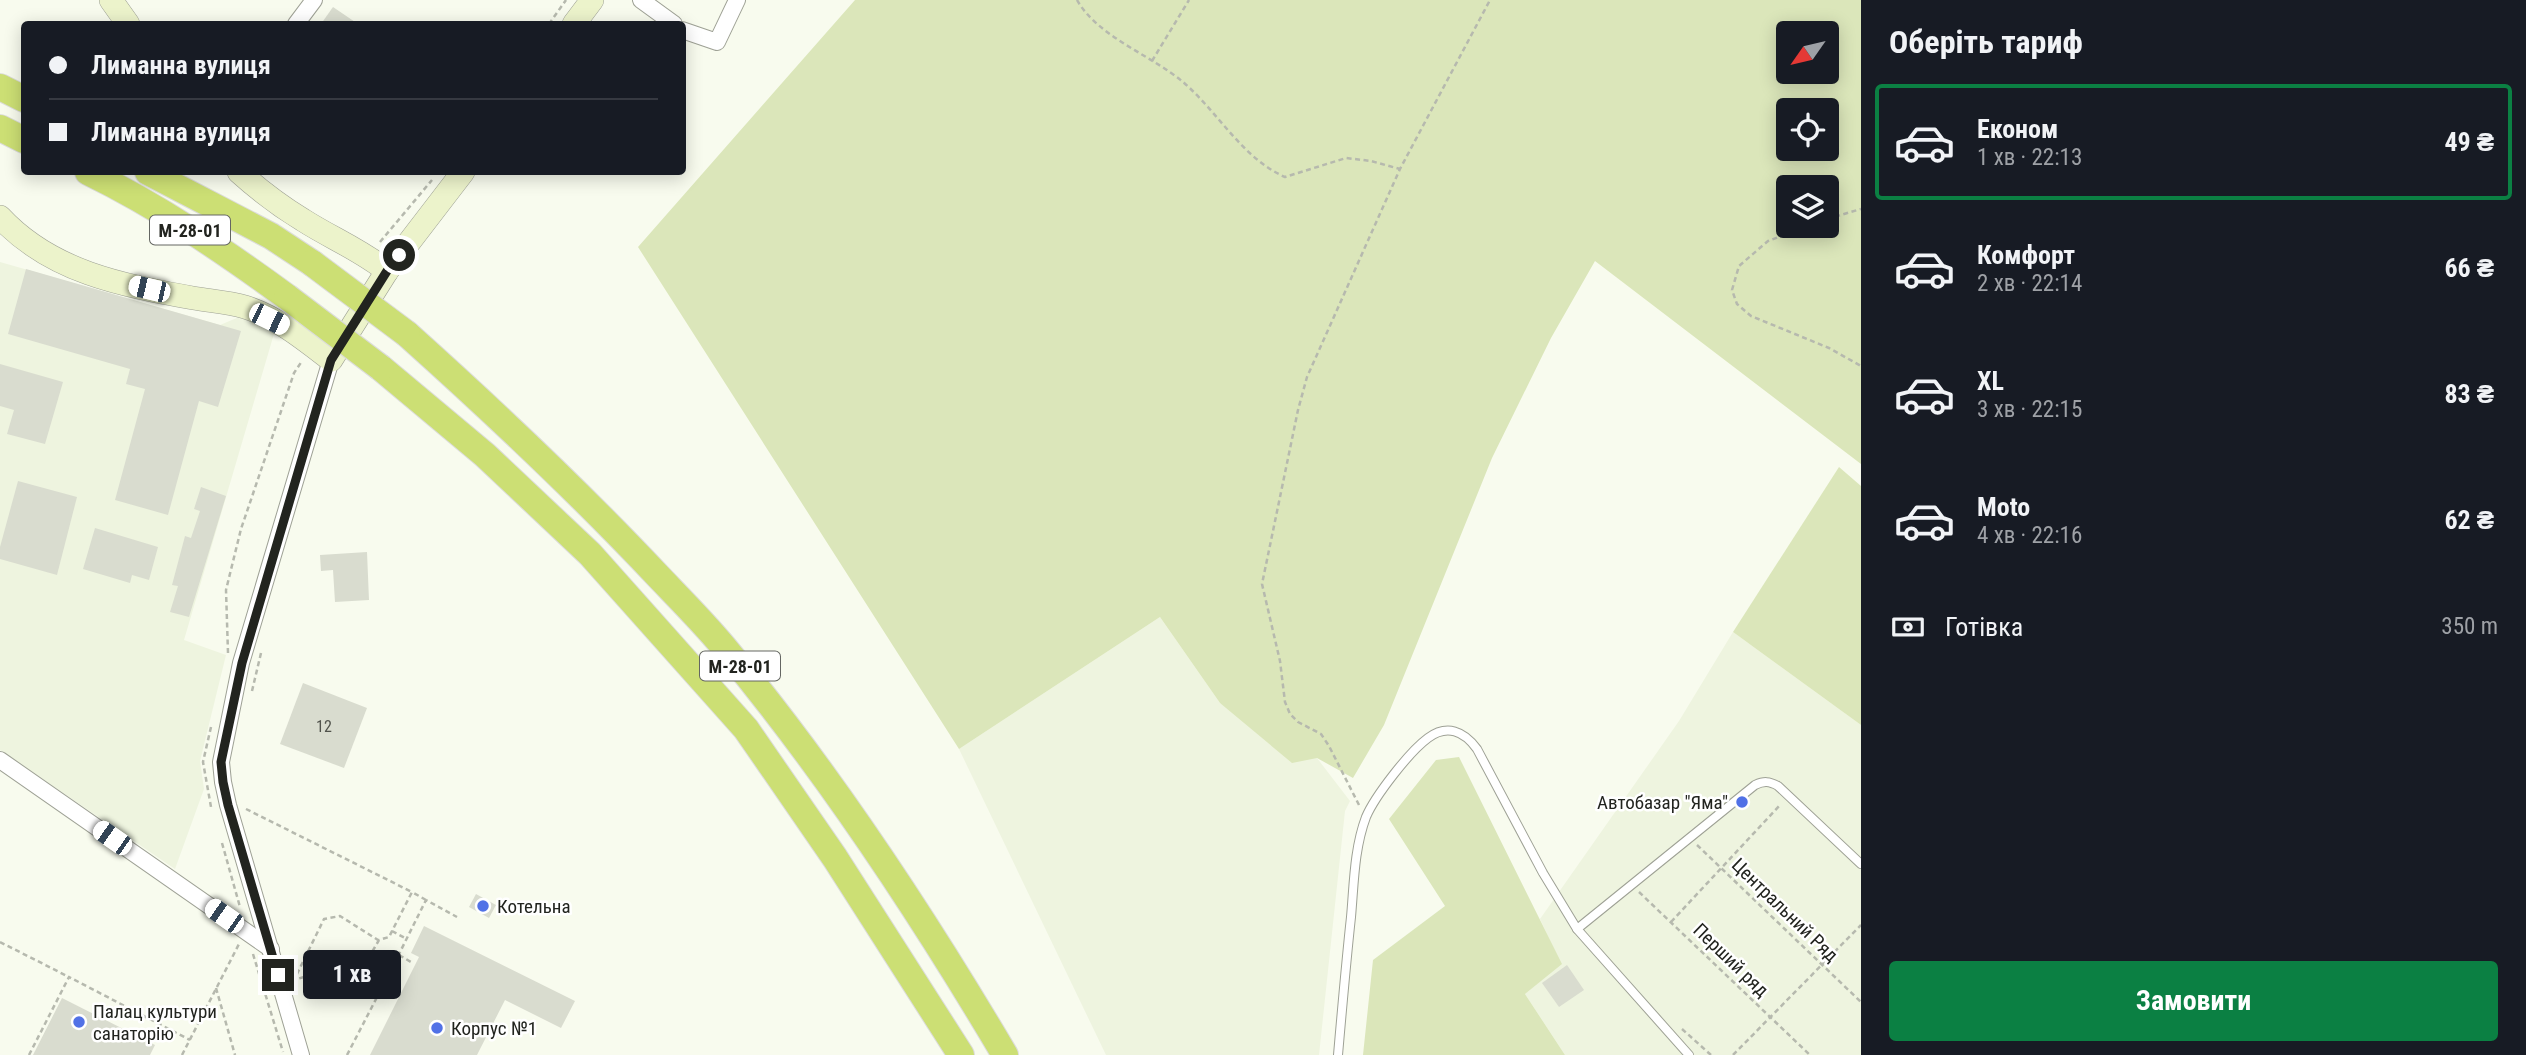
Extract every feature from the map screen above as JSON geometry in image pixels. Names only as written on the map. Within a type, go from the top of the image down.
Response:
[{"type":"highway","points":[[0,87],[21,98]]},
{"type":"highway","points":[[0,99],[21,110]]},
{"type":"highway","points":[[0,128],[21,139]]},
{"type":"highway","name":"М-28-01","points":[[94,175],[165,214],[239,262],[382,368],[485,455],[590,554],[746,729],[835,858],[961,1055]]},
{"type":"highway","name":"М-28-01","points":[[154,175],[271,236],[407,334],[519,435],[620,536],[721,643],[784,722],[873,846],[1005,1055]]},
{"type":"highway","points":[[164,175],[185,190]]},
{"type":"main road","points":[[111,0],[126,21]]},
{"type":"main road","points":[[576,21],[592,0]]},
{"type":"main road","points":[[242,175],[267,196],[368,256],[387,271]]},
{"type":"main road","points":[[0,217],[30,245],[72,268],[93,276],[154,290],[246,307],[293,330],[331,360],[387,271],[461,175]]},
{"type":"street","points":[[298,21],[314,0]]},
{"type":"street","points":[[641,0],[670,21]]},
{"type":"street","points":[[686,31],[717,42],[737,0]]},
{"type":"street","points":[[301,1055],[228,805],[221,762],[242,663],[331,360]]},
{"type":"street","points":[[0,760],[271,949]]},
{"type":"lane","points":[[1338,1055],[1356,857],[1366,817],[1385,786],[1423,742],[1443,731],[1452,730],[1462,732],[1477,749],[1543,873],[1577,929],[1689,1055]]},
{"type":"lane","points":[[1577,929],[1755,785],[1763,782],[1770,782],[1789,795],[1861,864]]},
{"type":"path","points":[[551,21],[566,0]]},
{"type":"path","points":[[1077,0],[1098,25],[1181,80],[1204,101],[1243,148],[1267,169],[1285,177],[1346,158],[1371,161],[1399,169]]},
{"type":"path","points":[[1152,61],[1188,0]]},
{"type":"path","points":[[1366,817],[1321,734],[1298,722],[1290,714],[1285,702],[1280,661],[1262,584],[1297,410],[1307,377],[1399,169],[1490,0]]},
{"type":"path","points":[[381,241],[436,175]]},
{"type":"path","points":[[1839,215],[1861,209]]},
{"type":"path","points":[[1776,238],[1768,241],[1739,266],[1732,290],[1737,304],[1751,316],[1829,348],[1861,366]]},
{"type":"path","points":[[251,698],[262,648]]},
{"type":"path","points":[[1671,922],[1789,795]]},
{"type":"path","points":[[245,817],[241,807],[457,917]]},
{"type":"path","name":"Центральний Ряд","points":[[1690,838],[1861,1002]]},
{"type":"path","name":"Перший ряд","points":[[1631,885],[1810,1055]]},
{"type":"path","points":[[388,976],[365,964],[379,940],[389,937],[412,892]]},
{"type":"path","points":[[347,1055],[426,900]]},
{"type":"path","points":[[294,980],[324,919],[340,916],[379,940]]},
{"type":"path","points":[[1733,1055],[1861,925]]},
{"type":"path","points":[[392,931],[405,938]]},
{"type":"path","points":[[181,1055],[246,932]]},
{"type":"path","points":[[0,942],[190,1040]]},
{"type":"path","points":[[398,954],[411,962]]},
{"type":"path","points":[[294,980],[369,957]]},
{"type":"path","points":[[290,967],[294,980]]},
{"type":"path","points":[[29,1055],[69,977]]},
{"type":"path","points":[[216,988],[235,1055]]},
{"type":"shaded area","points":[[0,262],[220,325],[239,317],[276,327],[184,640],[226,655],[200,761],[204,789],[175,869],[0,750]]},
{"type":"shaded area","points":[[1160,617],[1220,703],[1317,758],[1350,801],[1345,811],[1319,1055],[1106,1055],[959,749]]},
{"type":"shaded area","name":"Автобазар \"Яма\"","points":[[1733,632],[1861,725],[1861,1055],[1565,1055],[1525,994],[1561,964],[1540,919],[1679,721]]},
{"type":"green space","points":[[855,0],[1861,0],[1861,464],[1595,261],[1551,338],[1492,458],[1384,725],[1353,778],[1317,758],[1292,763],[1220,703],[1160,617],[959,749],[638,247]]},
{"type":"green space","points":[[1839,467],[1861,486],[1861,725],[1733,632]]},
{"type":"green space","points":[[1459,757],[1562,964],[1525,994],[1565,1055],[1363,1055],[1373,960],[1445,906],[1389,819],[1436,760]]},
{"type":"building","points":[[333,7],[354,21],[323,21]]},
{"type":"building","points":[[26,269],[241,331],[218,407],[199,401],[168,515],[115,500],[145,389],[126,384],[130,369],[8,334]]},
{"type":"building","points":[[0,364],[63,382],[45,444],[7,434],[14,410],[0,406]]},
{"type":"building","points":[[18,481],[77,497],[57,575],[0,559],[0,547]]},
{"type":"building","points":[[201,487],[226,496],[189,617],[170,612],[178,586],[172,585],[185,536],[191,538],[200,511],[194,509]]},
{"type":"building","points":[[95,528],[158,547],[149,580],[132,575],[130,583],[83,569]]},
{"type":"building","points":[[367,552],[369,600],[335,602],[333,570],[321,571],[320,555]]},
{"type":"building","points":[[303,683],[367,708],[344,768],[280,744]]},
{"type":"building","name":"Котельна","points":[[476,894],[496,905],[489,918],[469,907]]},
{"type":"building","points":[[424,926],[575,1001],[561,1028],[505,1000],[477,1055],[370,1055],[419,957],[411,953]]},
{"type":"building","points":[[1567,965],[1584,990],[1559,1007],[1542,983]]},
{"type":"building","name":"Палац культури санаторію","points":[[62,998],[155,1045],[150,1055],[33,1055]]},
{"type":"place","name":"Автобазар \"Яма\"","points":[[1742,802]]},
{"type":"place","name":"Котельна","points":[[483,906]]},
{"type":"place","name":"Палац культури санаторію","points":[[79,1022]]},
{"type":"place","name":"Корпус №1","points":[[437,1028]]},
{"type":"route","points":[[278,975],[228,805],[221,762],[242,663],[331,360],[399,255]]}]
